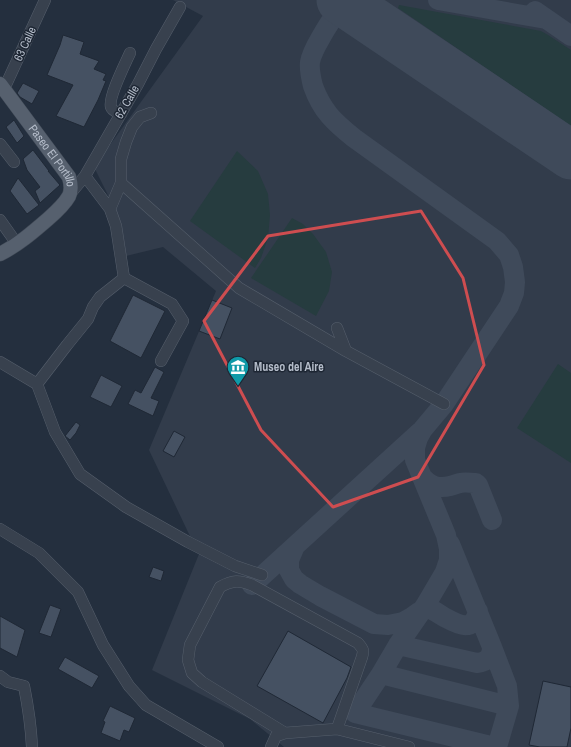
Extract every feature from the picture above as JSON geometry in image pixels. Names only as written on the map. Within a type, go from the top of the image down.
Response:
[{"type":"main road","name":"Paseo El Portillo","points":[[0,254],[18,244],[63,205],[70,194],[71,186],[70,177],[2,86]]},
{"type":"street","name":"63 Calle","points":[[2,86],[45,0]]},
{"type":"street","name":"62 Calle","points":[[70,194],[85,176],[138,84],[180,6]]},
{"type":"street","points":[[121,114],[112,110],[110,106],[111,96],[130,53]]},
{"type":"street","points":[[110,209],[121,182],[121,159],[126,142],[132,128],[140,117],[151,113]]},
{"type":"street","points":[[0,144],[14,162]]},
{"type":"street","points":[[85,176],[110,209],[116,226],[124,278]]},
{"type":"street","points":[[121,182],[239,288],[346,351],[444,404]]},
{"type":"street","points":[[0,220],[18,244]]},
{"type":"street","points":[[124,278],[172,304],[183,321],[161,361]]},
{"type":"street","points":[[37,384],[88,319],[100,296],[124,278]]},
{"type":"street","points":[[338,328],[346,351]]},
{"type":"street","points":[[0,362],[37,384],[55,432],[80,474],[132,511],[235,566],[262,576]]},
{"type":"street","points":[[0,370],[11,369]]},
{"type":"street","points":[[0,529],[39,553],[78,592],[103,645],[129,686],[146,705],[218,747]]},
{"type":"street","points":[[285,733],[202,682],[192,672],[188,660],[190,645],[220,586],[228,582],[236,581],[252,585],[358,643],[362,648],[362,657],[338,729]]},
{"type":"street","points":[[0,676],[8,682],[24,686],[32,747]]},
{"type":"street","points":[[271,747],[276,736],[285,733],[338,729],[409,747]]},
{"type":"highlighted area","points":[[421,211],[463,278],[484,365],[418,477],[333,507],[261,430],[204,321],[268,236]]},
{"type":"shaded area","points":[[173,0],[571,0],[571,747],[284,747],[250,719],[152,670],[199,554],[149,450],[216,291],[163,247],[126,256],[118,222],[107,193],[94,167],[203,16]]},
{"type":"green space","points":[[399,5],[541,31],[571,50],[571,126],[398,8]]},
{"type":"green space","points":[[237,151],[258,171],[268,194],[270,215],[268,238],[261,258],[255,268],[190,221]]},
{"type":"green space","points":[[292,218],[303,224],[313,234],[326,252],[332,272],[329,291],[316,316],[251,278]]},
{"type":"green space","points":[[558,364],[571,373],[571,463],[517,428]]},
{"type":"building","points":[[63,35],[84,42],[80,54],[99,61],[94,69],[106,74],[103,80],[106,81],[84,127],[56,116],[73,85],[47,75]]},
{"type":"building","points":[[23,83],[39,91],[32,104],[20,97],[17,93]]},
{"type":"building","points":[[14,120],[24,136],[17,143],[6,127]]},
{"type":"building","points":[[33,150],[60,185],[40,203],[35,191],[40,187],[27,170],[23,159]]},
{"type":"building","points":[[18,178],[39,205],[27,214],[10,191]]},
{"type":"building","points":[[133,295],[165,311],[141,358],[110,341]]},
{"type":"building","points":[[212,300],[232,308],[220,339],[199,331]]},
{"type":"building","points":[[155,367],[164,372],[151,398],[159,401],[153,416],[128,404],[135,390],[141,393]]},
{"type":"building","points":[[101,375],[122,386],[111,407],[90,397]]},
{"type":"building","points":[[76,422],[80,425],[70,440],[65,436]]},
{"type":"building","points":[[174,431],[185,437],[174,457],[163,451]]},
{"type":"building","points":[[153,567],[164,571],[161,581],[149,577]]},
{"type":"building","points":[[50,605],[61,609],[51,637],[39,633]]},
{"type":"building","points":[[0,616],[25,630],[17,657],[0,648]]},
{"type":"building","points":[[288,631],[351,667],[347,678],[323,723],[257,686]]},
{"type":"building","points":[[65,657],[99,676],[92,688],[58,669]]},
{"type":"building","points":[[543,681],[571,687],[571,728],[567,747],[540,747],[529,745]]},
{"type":"building","points":[[110,706],[135,718],[129,732],[124,730],[120,741],[101,733],[105,722],[103,721]]},
{"type":"taxiway","points":[[352,0],[333,18],[314,50],[311,58],[311,77],[320,102],[340,127],[354,138],[497,241],[509,255],[513,267],[515,282],[514,293],[509,306],[444,404],[423,429],[418,438],[415,448],[415,460],[446,535],[449,549],[449,560],[445,572],[425,606],[398,645],[355,713],[495,747]]},
{"type":"taxiway","points":[[438,0],[546,19]]},
{"type":"taxiway","points":[[535,11],[571,36]]},
{"type":"taxiway","points":[[252,585],[420,432]]},
{"type":"taxiway","points":[[422,477],[431,485],[438,487],[446,487],[462,483],[476,483],[492,520]]},
{"type":"taxiway","points":[[450,544],[507,686],[509,706],[497,747]]},
{"type":"taxiway","points":[[295,546],[289,560],[289,570],[294,579],[320,596],[374,624],[388,625],[403,622],[419,612]]},
{"type":"taxiway","points":[[425,606],[450,620],[465,625],[469,625],[473,622],[478,611]]},
{"type":"taxiway","points":[[398,645],[477,663],[486,660],[490,656],[492,647]]},
{"type":"taxiway","points":[[381,674],[509,706]]},
{"type":"runway","points":[[341,0],[571,155]]},
{"type":"place","name":"Museo del Aire","points":[[238,386]]}]
